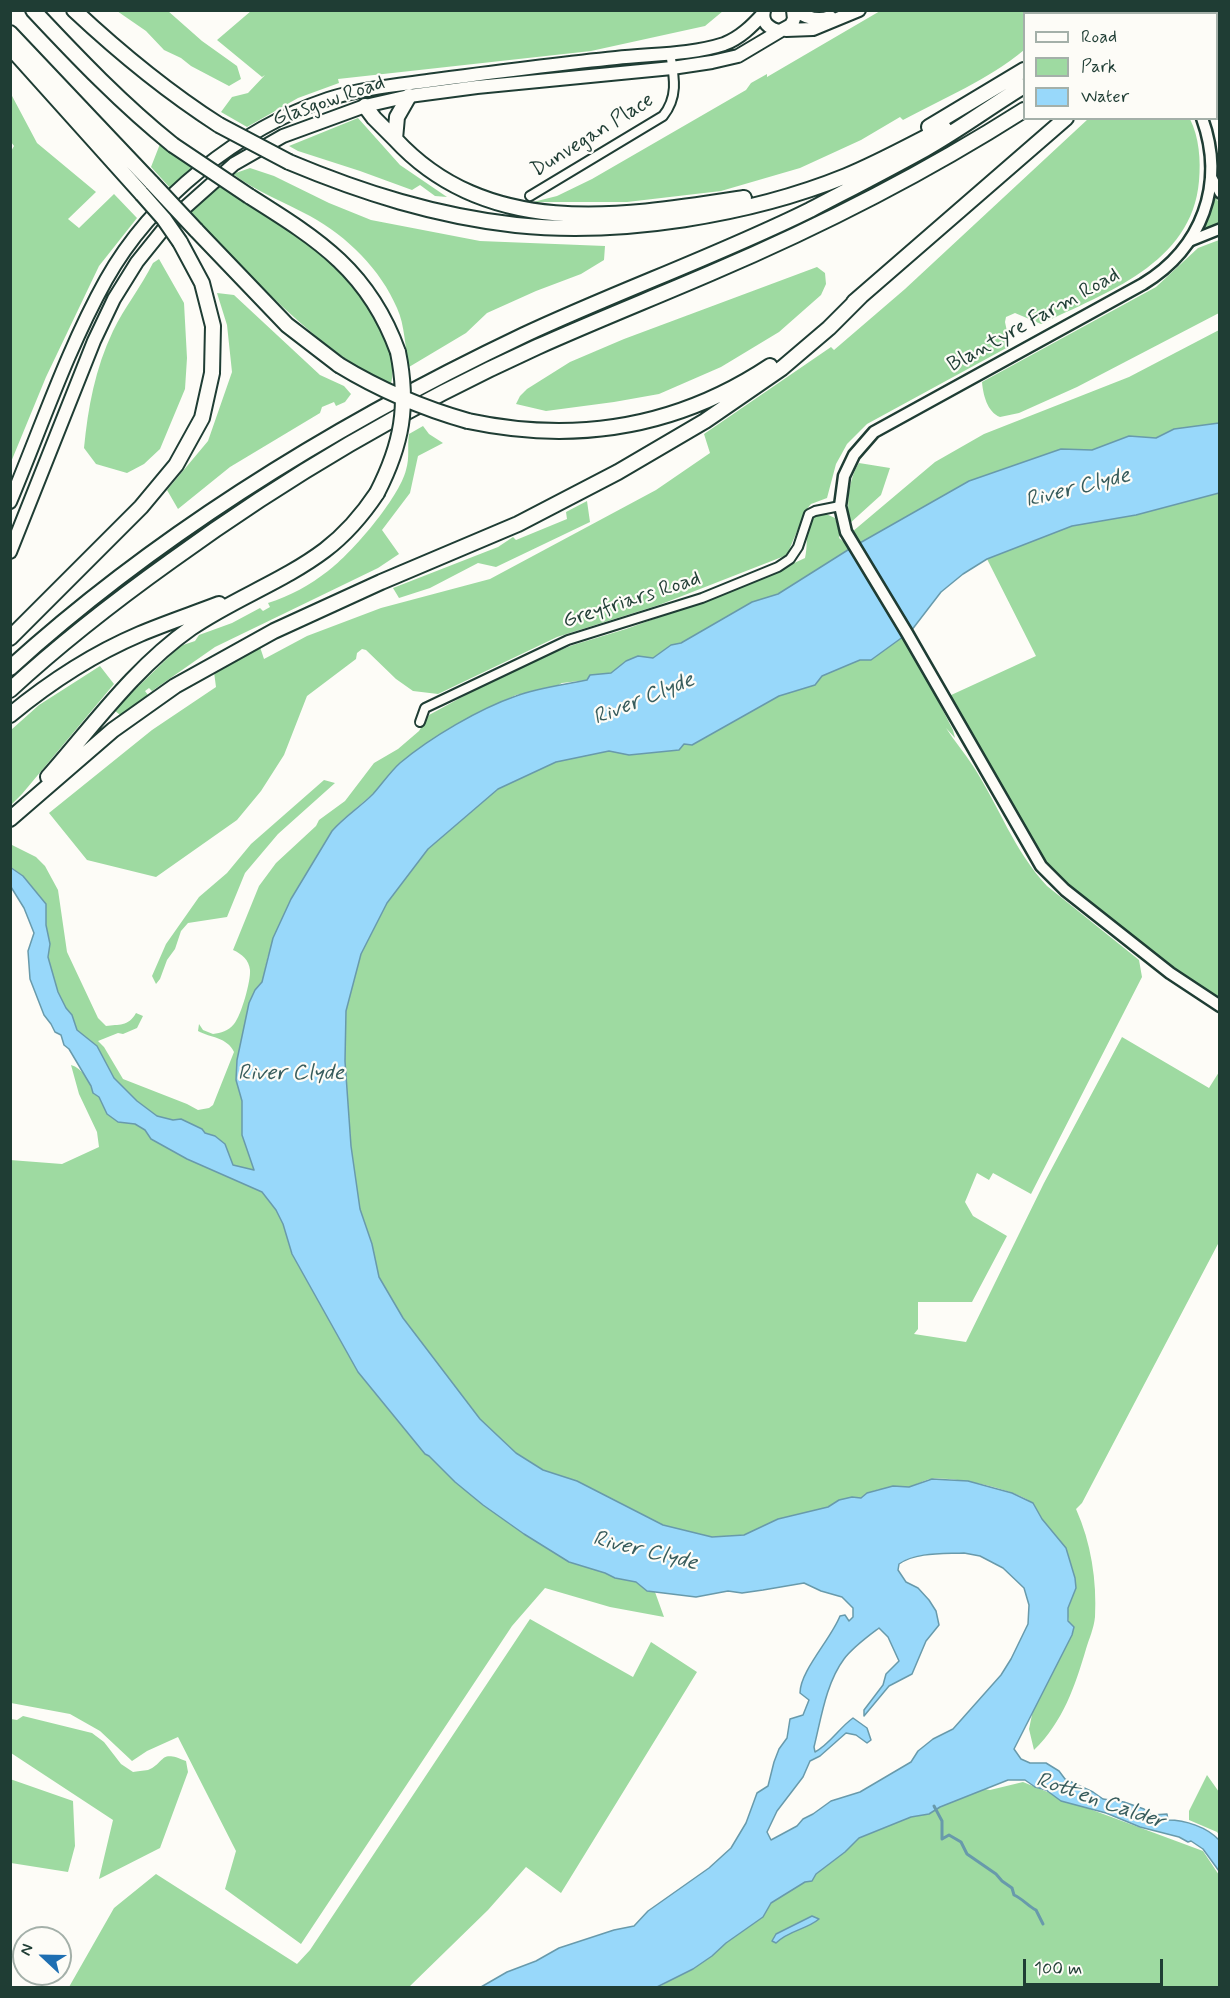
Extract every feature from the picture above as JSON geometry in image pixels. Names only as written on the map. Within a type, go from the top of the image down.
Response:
[{"type":"highway","points":[[12,818],[121,692],[168,647],[203,620],[326,550],[353,524],[377,493],[393,460],[401,427],[404,391],[398,352],[380,310],[367,289],[351,271],[324,245],[173,145],[140,118],[33,10]]},
{"type":"highway","points":[[74,10],[133,64],[166,90],[219,125],[289,162],[357,190],[422,208],[515,225],[574,227],[663,222],[795,194],[846,176],[1023,87]]},
{"type":"highway","points":[[10,33],[288,325],[339,365],[417,405],[468,421],[530,431],[578,431],[622,426],[663,417],[715,397],[765,370],[816,333],[861,296],[1064,120]]},
{"type":"highway","points":[[10,47],[164,219],[180,242],[202,283],[213,326],[212,373],[202,418],[176,465],[141,507],[10,638]]},
{"type":"highway","points":[[460,215],[539,222],[606,221],[680,214],[744,198],[801,183],[841,169],[931,125],[1023,71]]},
{"type":"highway","points":[[10,668],[97,595],[175,537],[258,480],[341,430],[527,334],[744,241],[811,209],[926,148],[1023,87]]},
{"type":"highway","points":[[395,139],[397,117],[409,96]]},
{"type":"highway","points":[[365,105],[374,118],[421,165],[448,183],[475,196],[519,209],[622,214],[668,210],[744,198]]},
{"type":"highway","points":[[10,690],[82,627],[204,537],[296,477],[377,429],[535,348],[712,273],[806,230],[935,163],[1023,111]]},
{"type":"highway","points":[[12,818],[113,730],[175,686],[274,631],[381,582],[518,524],[618,472],[705,421],[782,368],[829,328],[861,296]]},
{"type":"highway","points":[[10,715],[51,684],[113,647],[278,578]]},
{"type":"main road","points":[[764,12],[764,20],[769,27],[783,30],[792,22],[794,10],[808,18],[819,20],[842,10]]},
{"type":"main road","name":"Glasgow Road","points":[[10,552],[104,318],[125,280],[152,242],[187,204],[234,164],[283,136],[365,105],[409,96],[477,87],[672,68],[738,56],[783,30],[813,29],[859,10]]},
{"type":"main road","name":"Glasgow Road","points":[[10,502],[79,333],[107,278],[134,239],[166,202],[220,154],[281,119],[326,100],[359,90],[519,68],[694,50],[725,43],[751,27],[764,12]]},
{"type":"main road","points":[[281,119],[355,97],[360,98],[365,105]]},
{"type":"main road","name":"Blantyre Farm Road","points":[[1203,120],[1211,153],[1211,176],[1204,212],[1190,241],[1170,264],[1143,284],[874,432],[850,462],[842,485],[840,506],[846,532],[1044,871],[1170,973],[1220,1006]]},
{"type":"street","name":"Dunvegan Place","points":[[530,196],[663,116],[671,106],[675,91],[670,52]]},
{"type":"street","points":[[1211,176],[1220,193]]},
{"type":"street","points":[[1190,241],[1220,229]]},
{"type":"street","name":"Greyfriars Road","points":[[420,722],[425,708],[568,640],[702,598],[778,567],[790,559],[798,547],[809,514],[840,506]]},
{"type":"green space","points":[[117,11],[168,11],[202,41],[237,66],[241,79],[229,86],[191,66],[164,50],[146,31]]},
{"type":"green space","points":[[251,11],[723,11],[705,26],[591,51],[338,79],[339,83],[298,98],[247,127],[221,112],[232,97],[248,93],[265,75],[262,77],[217,40]]},
{"type":"green space","points":[[880,11],[1064,11],[1023,12],[1023,51],[1010,61],[981,80],[903,120],[900,117],[861,140],[800,168],[721,191],[627,202],[533,202],[557,196],[592,179],[746,90],[751,83],[767,74],[767,77]]},
{"type":"green space","points":[[11,94],[37,143],[96,192],[68,219],[79,228],[114,194],[137,218],[99,266],[46,377],[11,462],[10,153],[14,146],[11,142]]},
{"type":"green space","points":[[358,118],[400,165],[447,197],[435,196],[420,185],[412,190],[289,146]]},
{"type":"green space","points":[[1087,120],[1190,120],[1199,149],[1199,181],[1193,210],[1180,234],[1163,255],[1117,287],[1041,324],[1015,313],[1006,317],[1010,346],[867,424],[847,444],[836,464],[827,498],[811,504],[806,510],[787,555],[659,605],[557,637],[438,694],[413,691],[362,649],[357,653],[356,659],[307,696],[284,755],[261,791],[237,820],[156,877],[87,860],[49,813],[152,730],[216,687],[214,672],[254,650],[260,647],[264,659],[307,636],[381,608],[490,579],[656,490],[710,453],[704,434],[831,347],[834,350],[905,289]]},
{"type":"green space","points":[[160,144],[192,168],[171,189],[151,167]]},
{"type":"green space","points":[[250,168],[274,176],[329,203],[371,220],[480,241],[605,246],[604,260],[581,274],[487,313],[466,333],[409,367],[400,315],[382,280],[372,267],[350,244],[324,224],[261,192],[233,174]]},
{"type":"green space","points":[[218,185],[292,231],[337,268],[372,313],[385,339],[392,362],[391,384],[364,370],[319,339],[264,289],[196,218],[190,210]]},
{"type":"green space","points":[[1215,196],[1219,203],[1219,224],[1205,228],[1203,227]]},
{"type":"green space","points":[[1219,240],[1219,313],[1077,387],[1019,413],[1000,417],[989,407],[982,382],[1156,287],[1198,248]]},
{"type":"green space","points":[[159,259],[184,303],[187,358],[185,389],[160,449],[144,464],[127,473],[96,464],[84,448],[88,418],[97,374],[113,331],[153,263]]},
{"type":"green space","points":[[817,267],[825,273],[826,284],[821,295],[779,332],[721,367],[659,394],[546,411],[516,404],[527,389],[570,362],[624,339]]},
{"type":"green space","points":[[217,293],[234,295],[320,375],[344,386],[351,394],[345,402],[336,406],[334,402],[322,407],[320,413],[230,467],[178,509],[167,490],[208,441],[232,372],[227,325]]},
{"type":"green space","points":[[1219,330],[1219,423],[1174,429],[1156,438],[1129,436],[1092,450],[1061,449],[858,544],[852,532],[935,462],[984,434],[1129,377]]},
{"type":"green space","points":[[423,426],[429,434],[443,443],[418,456],[410,493],[382,530],[399,554],[378,568],[215,647],[152,691],[149,688],[145,691],[148,695],[120,715],[114,710],[180,646],[195,641],[199,635],[232,623],[260,608],[263,611],[270,607],[268,603],[307,585],[338,563],[385,510],[402,482],[407,465],[409,434]]},
{"type":"green space","points":[[859,463],[890,468],[881,495],[849,524],[849,493]]},
{"type":"green space","points":[[1219,493],[1219,1000],[1173,968],[1066,885],[1048,868],[949,696],[1036,656],[987,559],[1072,526],[1136,515]]},
{"type":"green space","points":[[587,501],[590,522],[496,567],[478,563],[430,588],[399,598],[393,588],[498,547],[513,537],[516,540],[567,519],[566,512]]},
{"type":"green space","points":[[824,513],[835,518],[839,538],[851,548],[778,594],[752,602],[681,643],[671,645],[652,659],[638,656],[626,661],[611,673],[516,695],[475,714],[444,733],[332,831],[291,899],[268,956],[262,982],[249,1003],[237,1060],[236,1080],[242,1101],[242,1135],[254,1170],[236,1168],[225,1144],[215,1136],[181,1119],[173,1120],[157,1116],[137,1101],[114,1078],[97,1046],[77,1030],[72,1015],[58,992],[48,957],[50,944],[46,925],[46,904],[23,876],[11,867],[10,844],[36,857],[45,866],[58,890],[67,952],[98,1018],[106,1026],[126,1023],[136,1013],[143,1016],[137,1028],[98,1041],[123,1079],[198,1110],[209,1108],[213,1105],[234,1052],[227,1043],[198,1031],[199,1024],[203,1030],[213,1034],[219,1033],[232,1026],[240,1014],[250,970],[244,958],[233,950],[259,886],[276,863],[316,826],[319,820],[345,801],[374,763],[398,749],[419,731],[429,715],[519,666],[573,645],[626,629],[738,589],[805,558],[809,525],[816,516]]},
{"type":"green space","points":[[904,635],[955,738],[946,728],[970,761],[1025,858],[1047,886],[1139,960],[1142,977],[1031,1194],[993,1173],[989,1180],[977,1173],[965,1202],[973,1216],[1007,1236],[972,1302],[918,1302],[918,1329],[914,1334],[966,1342],[1044,1183],[1122,1037],[1209,1088],[1219,1072],[1219,1242],[1082,1503],[1076,1509],[1086,1535],[1092,1562],[1095,1590],[1094,1621],[1067,1703],[1053,1728],[1034,1750],[1029,1729],[1033,1710],[1072,1635],[1068,1608],[1075,1582],[1072,1569],[1058,1542],[1032,1503],[999,1488],[953,1480],[931,1479],[909,1487],[878,1490],[861,1498],[852,1497],[839,1500],[828,1507],[778,1519],[744,1535],[712,1537],[663,1525],[577,1482],[543,1470],[516,1453],[480,1419],[403,1318],[379,1277],[372,1244],[360,1209],[351,1146],[345,1061],[346,1011],[361,954],[387,903],[428,849],[498,789],[556,762],[609,750],[629,755],[679,750],[684,744],[692,745],[779,696],[815,685],[822,676],[860,660],[871,660]]},
{"type":"green space","points":[[100,666],[114,684],[11,805],[11,730],[39,705]]},
{"type":"green space","points":[[324,780],[335,783],[278,834],[245,873],[227,917],[188,923],[181,931],[175,949],[156,984],[152,976],[166,944],[199,897],[227,873],[251,844]]},
{"type":"green space","points":[[71,1065],[85,1076],[93,1093],[99,1097],[107,1113],[118,1122],[135,1124],[145,1130],[151,1139],[187,1159],[262,1192],[276,1210],[292,1254],[358,1372],[425,1454],[455,1482],[524,1534],[615,1578],[636,1582],[647,1591],[655,1592],[664,1617],[610,1607],[545,1588],[512,1626],[301,1944],[225,1889],[236,1851],[178,1737],[147,1751],[132,1761],[100,1731],[70,1714],[11,1703],[10,1160],[62,1164],[99,1147],[97,1132],[79,1094]]},
{"type":"green space","points":[[530,1619],[633,1677],[651,1642],[697,1672],[561,1893],[526,1867],[488,1910],[409,1987],[69,1987],[72,1986],[72,1982],[114,1908],[156,1874],[297,1964],[310,1950]]},
{"type":"green space","points":[[23,1716],[92,1733],[104,1742],[121,1764],[133,1772],[148,1770],[167,1756],[186,1761],[188,1772],[160,1848],[99,1879],[113,1820],[11,1753],[11,1719],[17,1720]]},
{"type":"green space","points":[[1207,1775],[1219,1792],[1219,1835],[1189,1820],[1189,1811]]},
{"type":"green space","points":[[10,1779],[73,1801],[75,1846],[68,1872],[11,1863]]},
{"type":"green space","points":[[1023,1782],[1203,1851],[1219,1875],[1219,1987],[657,1988],[712,1956],[726,1943],[763,1917],[771,1903],[805,1882],[812,1881],[816,1874],[859,1838],[911,1817],[929,1814],[940,1807],[984,1789],[990,1790]]},
{"type":"water","name":"River Clyde","points":[[1219,423],[1219,493],[1136,515],[1072,526],[987,559],[963,574],[941,592],[911,631],[871,660],[860,660],[822,676],[815,685],[779,696],[692,745],[684,744],[679,750],[629,755],[609,751],[556,762],[498,789],[428,849],[387,903],[361,954],[346,1011],[345,1061],[351,1146],[360,1209],[372,1244],[379,1277],[403,1318],[480,1419],[516,1453],[543,1470],[577,1481],[663,1525],[712,1537],[744,1535],[778,1519],[828,1507],[839,1500],[852,1497],[861,1498],[867,1493],[893,1486],[909,1487],[932,1479],[968,1481],[1012,1493],[1033,1503],[1042,1519],[1066,1548],[1075,1578],[1076,1588],[1068,1608],[1068,1621],[1074,1627],[1014,1749],[1021,1759],[1030,1763],[1046,1763],[1059,1771],[1065,1779],[1103,1799],[1124,1802],[1153,1815],[1167,1814],[1168,1820],[1181,1821],[1208,1831],[1219,1840],[1219,1871],[1203,1849],[1191,1841],[1188,1842],[1179,1837],[1140,1827],[1106,1813],[1061,1801],[1046,1790],[1035,1787],[1025,1780],[1008,1780],[940,1807],[929,1814],[911,1817],[859,1838],[816,1874],[812,1881],[805,1882],[771,1903],[763,1917],[726,1943],[712,1956],[693,1969],[657,1987],[481,1987],[559,1948],[634,1926],[648,1911],[709,1868],[731,1848],[746,1823],[757,1793],[768,1786],[779,1749],[787,1738],[790,1719],[803,1715],[809,1700],[800,1693],[801,1684],[810,1665],[840,1616],[845,1615],[849,1621],[853,1617],[853,1608],[842,1597],[804,1583],[742,1593],[728,1591],[696,1597],[647,1591],[636,1582],[615,1578],[569,1562],[524,1534],[455,1482],[425,1454],[358,1372],[292,1254],[276,1210],[262,1192],[187,1159],[151,1139],[145,1130],[135,1124],[118,1122],[107,1114],[99,1097],[93,1093],[69,1049],[64,1045],[61,1035],[55,1032],[44,1015],[30,979],[28,951],[34,933],[24,908],[11,887],[10,867],[23,876],[46,904],[46,925],[50,944],[48,957],[58,992],[72,1015],[77,1030],[97,1046],[114,1078],[137,1101],[157,1116],[173,1120],[181,1119],[215,1136],[225,1144],[233,1165],[254,1170],[242,1135],[242,1101],[236,1080],[237,1060],[249,1003],[262,982],[273,938],[291,899],[332,831],[373,794],[400,763],[426,743],[487,708],[533,690],[587,680],[590,675],[611,673],[626,661],[638,656],[653,658],[671,645],[681,643],[752,602],[778,594],[851,548],[969,481],[1061,449],[1092,450],[1129,436],[1156,438],[1174,429]],"holes":[[[964,1553],[980,1556],[1003,1568],[1024,1588],[1029,1605],[1028,1624],[1001,1675],[953,1729],[933,1739],[918,1751],[911,1762],[860,1792],[831,1801],[803,1819],[797,1826],[771,1840],[767,1832],[777,1811],[803,1777],[810,1761],[820,1756],[846,1733],[856,1735],[867,1743],[871,1740],[867,1728],[853,1718],[815,1752],[814,1747],[828,1690],[844,1659],[879,1628],[888,1637],[899,1661],[886,1674],[883,1685],[864,1710],[864,1716],[889,1686],[912,1674],[926,1641],[939,1625],[936,1611],[929,1600],[918,1588],[906,1582],[898,1570],[899,1564],[913,1557],[930,1554]]]},
{"type":"water","points":[[812,1916],[819,1919],[809,1926],[786,1935],[776,1943],[772,1941],[776,1934]]},
{"type":"waterway","points":[[934,1806],[942,1821],[942,1839],[949,1835],[961,1842],[967,1854],[996,1874],[1012,1888],[1014,1895],[1036,1910],[1043,1924]]},
{"type":"water label","name":"Rotten Calder","points":[[1100,1802]]}]
